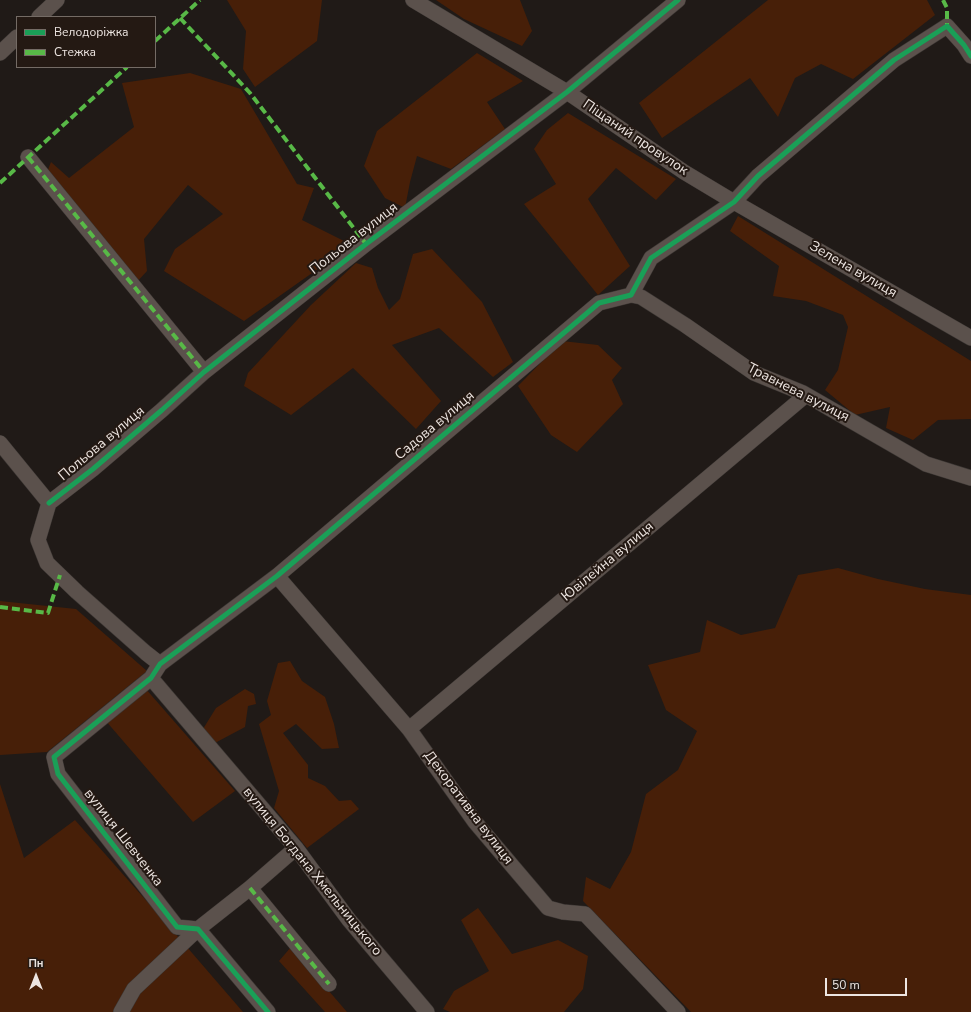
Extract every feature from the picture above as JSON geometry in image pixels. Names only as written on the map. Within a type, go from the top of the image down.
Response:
[{"type":"street","points":[[39,16],[57,0]]},
{"type":"street","name":"Піщаний провулок","points":[[413,0],[567,92],[684,172],[734,202]]},
{"type":"street","name":"Польова вулиця","points":[[49,503],[99,464],[204,372],[366,244],[567,92],[678,0]]},
{"type":"street","points":[[632,295],[651,258],[734,202],[758,176],[894,60],[947,26],[964,44],[971,56]]},
{"type":"street","points":[[0,53],[16,38]]},
{"type":"street","points":[[28,157],[204,372]]},
{"type":"street","name":"Зелена вулиця","points":[[734,202],[971,338]]},
{"type":"street","name":"Травнева вулиця","points":[[632,295],[641,297],[686,325],[754,373],[806,395],[926,464],[971,478]]},
{"type":"street","name":"Садова вулиця","points":[[151,678],[160,664],[277,576],[599,303],[632,295]]},
{"type":"street","name":"Ювілейна вулиця","points":[[409,729],[806,395]]},
{"type":"street","points":[[0,443],[49,503],[38,540],[46,563],[160,664]]},
{"type":"street","name":"Декоративна вулиця","points":[[277,576],[409,729],[475,822],[548,908],[563,912],[585,914],[678,1012]]},
{"type":"street","name":"вулиця Богдана Хмельницького","points":[[151,678],[296,848],[349,920],[427,1012]]},
{"type":"street","name":"вулиця Шевченка","points":[[151,678],[54,757],[58,774],[176,927],[198,929]]},
{"type":"street","points":[[121,1012],[134,989],[198,929],[250,888],[296,848]]},
{"type":"street","points":[[250,888],[329,984]]},
{"type":"street","points":[[198,929],[268,1012]]},
{"type":"shaded area","points":[[227,0],[322,0],[317,41],[255,87],[243,69],[246,31]]},
{"type":"shaded area","points":[[436,0],[520,0],[532,31],[522,46],[464,19]]},
{"type":"shaded area","points":[[768,0],[927,0],[935,15],[853,79],[821,64],[795,78],[778,117],[750,78],[662,138],[639,103]]},
{"type":"shaded area","points":[[477,53],[523,81],[487,102],[505,129],[451,169],[417,156],[405,208],[385,198],[364,166],[377,131]]},
{"type":"shaded area","points":[[190,73],[241,89],[297,184],[314,188],[302,220],[348,243],[342,252],[244,321],[164,271],[175,249],[223,214],[188,185],[144,239],[147,271],[136,283],[47,172],[51,162],[69,178],[134,127],[122,83]]},
{"type":"shaded area","points":[[568,113],[676,179],[656,200],[616,168],[588,199],[630,266],[598,295],[524,204],[556,184],[534,149],[547,130]]},
{"type":"shaded area","points":[[738,216],[971,361],[971,419],[938,420],[913,440],[886,428],[890,407],[855,415],[825,390],[838,370],[848,327],[843,315],[806,301],[773,296],[779,266],[730,231]]},
{"type":"shaded area","points":[[432,249],[482,302],[513,362],[493,377],[439,328],[392,345],[441,401],[416,429],[353,368],[291,415],[244,386],[248,373],[311,305],[356,263],[372,268],[378,288],[389,310],[400,299],[413,254]]},
{"type":"shaded area","points":[[562,341],[598,345],[622,368],[612,380],[623,404],[577,452],[551,435],[518,386]]},
{"type":"shaded area","points":[[838,568],[878,579],[925,589],[971,595],[971,1012],[691,1012],[583,901],[586,877],[610,889],[631,852],[646,794],[678,770],[697,731],[666,710],[648,665],[700,652],[707,620],[741,635],[775,628],[798,575]]},
{"type":"shaded area","points":[[0,601],[76,609],[147,671],[47,752],[0,755]]},
{"type":"shaded area","points":[[290,661],[302,681],[325,697],[334,724],[339,748],[322,749],[296,724],[283,733],[308,765],[308,778],[325,786],[339,801],[351,800],[359,809],[307,848],[274,808],[279,791],[259,724],[271,715],[267,701],[278,663]]},
{"type":"shaded area","points":[[145,688],[235,791],[193,822],[105,720]]},
{"type":"shaded area","points":[[245,689],[254,694],[256,704],[248,706],[245,727],[213,744],[203,729],[216,708]]},
{"type":"shaded area","points":[[0,784],[24,858],[75,820],[243,1012],[0,1012]]},
{"type":"shaded area","points":[[478,908],[512,954],[558,940],[588,956],[583,989],[564,1012],[450,1012],[443,1009],[454,991],[489,971],[461,920]]},
{"type":"shaded area","points":[[291,947],[347,1012],[325,1012],[279,961]]},
{"type":"marked path","points":[[156,40],[200,0]]},
{"type":"marked path","points":[[943,0],[947,8],[947,26]]},
{"type":"marked path","points":[[180,18],[250,93],[366,244]]},
{"type":"marked path","points":[[0,183],[126,68]]},
{"type":"marked path","points":[[28,157],[204,372]]},
{"type":"marked path","points":[[0,607],[48,613],[60,575]]},
{"type":"marked path","points":[[250,888],[329,984]]},
{"type":"cycle path","points":[[49,503],[93,469],[204,372],[366,244],[567,92],[678,0]]},
{"type":"cycle path","points":[[268,1012],[198,929],[177,927],[58,774],[54,757],[151,678],[160,664],[277,576],[599,303],[631,295],[651,258],[734,202],[758,176],[894,60],[947,26],[964,45],[971,56]]}]
